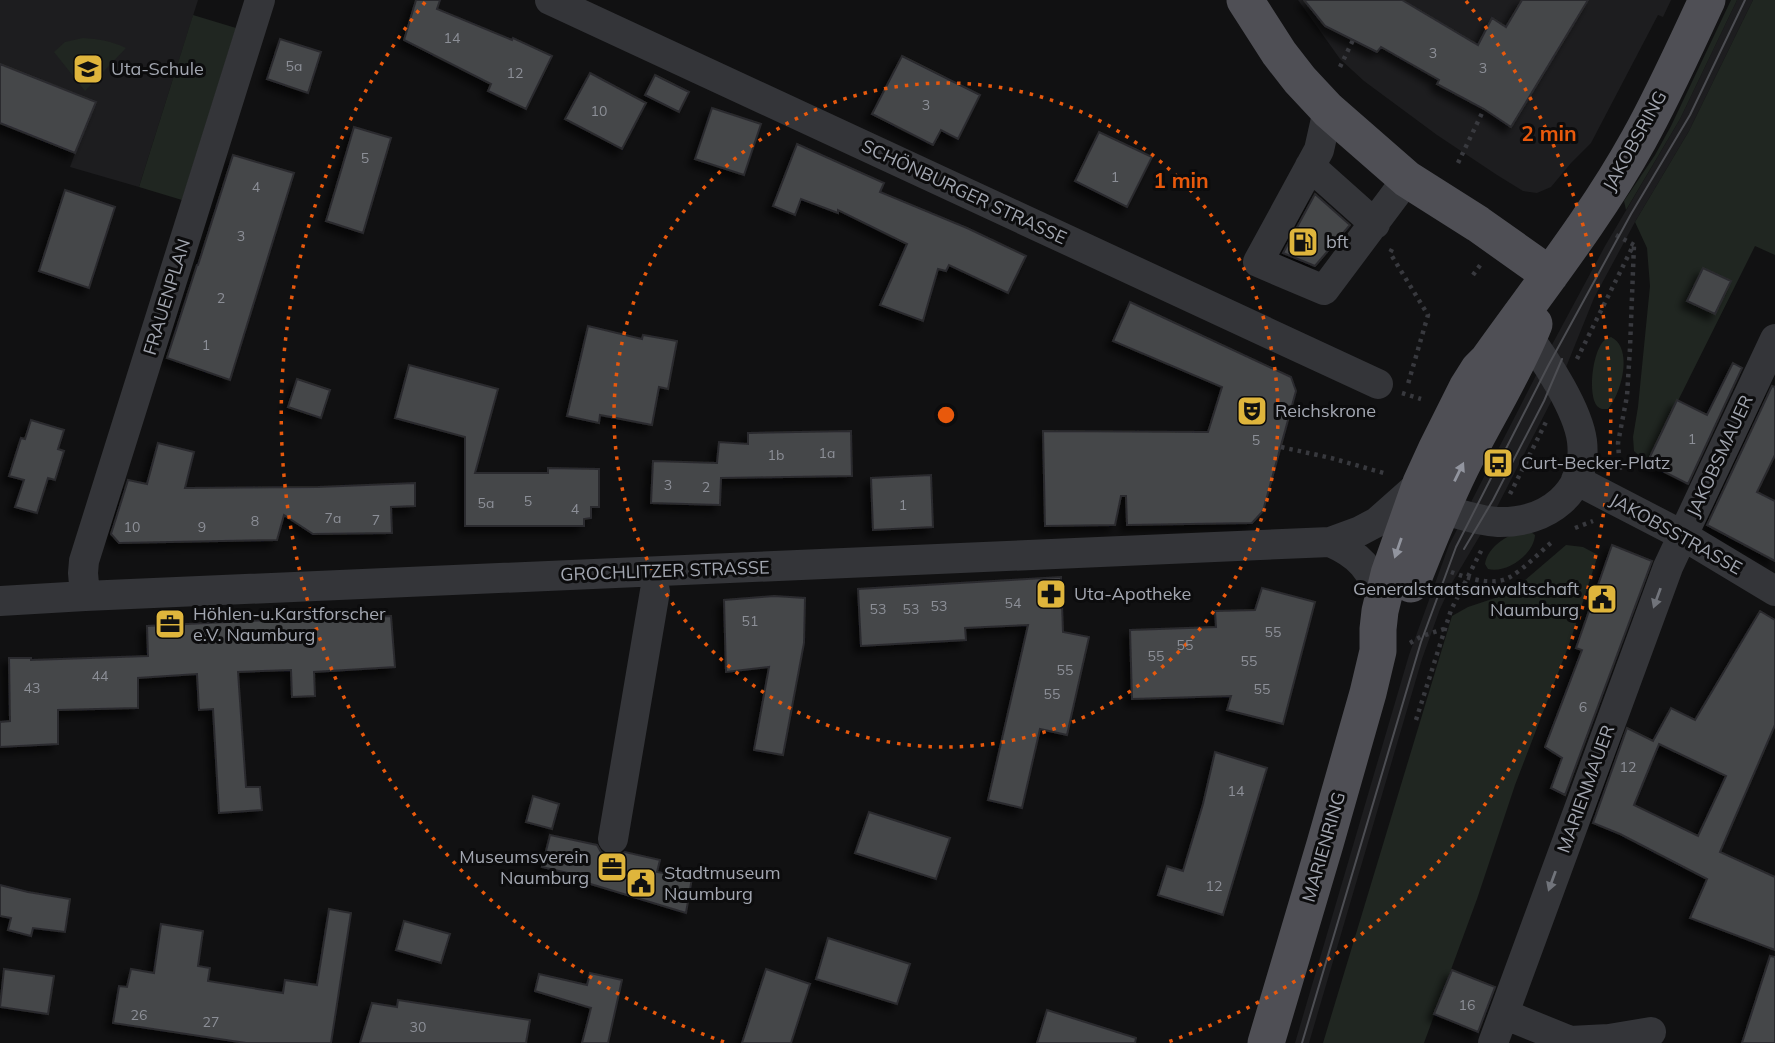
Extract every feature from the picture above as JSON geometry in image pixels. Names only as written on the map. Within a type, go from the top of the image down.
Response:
[{"type":"main road","points":[[1245,0],[1279,53],[1328,110],[1407,178],[1550,275]]},
{"type":"main road","name":"JAKOBSRING","points":[[1550,275],[1638,140],[1707,0]]},
{"type":"main road","points":[[1378,651],[1402,606],[1417,489],[1528,337],[1550,275]]},
{"type":"main road","points":[[1378,651],[1382,600],[1417,489],[1467,388],[1550,275]]},
{"type":"main road","name":"MARIENRING","points":[[1266,1043],[1329,831],[1378,651]]},
{"type":"street","name":"FRAUENPLAN","points":[[85,596],[84,561],[260,0]]},
{"type":"street","name":"SCHÖNBURGER STRASSE","points":[[550,0],[1392,389]]},
{"type":"street","points":[[1328,110],[1318,150],[1258,262],[1324,290],[1378,236],[1407,178]]},
{"type":"street","points":[[1305,175],[1378,236]]},
{"type":"street","points":[[1417,489],[1496,522],[1524,519],[1552,509],[1567,496],[1576,480],[1582,450],[1579,427],[1548,366],[1528,337]]},
{"type":"street","name":"JAKOBSMAUER","points":[[1682,535],[1775,339]]},
{"type":"street","name":"JAKOBSSTRASSE","points":[[1576,480],[1682,535],[1775,591]]},
{"type":"street","name":"GROCHLITZER STRASSE","points":[[0,601],[1330,542],[1360,531],[1384,517],[1417,489]]},
{"type":"street","name":"MARIENMAUER","points":[[1493,1043],[1682,535]]},
{"type":"street","points":[[1330,542],[1350,552],[1362,562],[1373,576],[1382,600]]},
{"type":"street","points":[[613,839],[655,591]]},
{"type":"street","points":[[1504,1014],[1570,1041],[1609,1039],[1651,1032]]},
{"type":"path","points":[[1340,67],[1353,40]]},
{"type":"path","points":[[1458,163],[1484,108]]},
{"type":"path","points":[[1378,236],[1428,315],[1392,389]]},
{"type":"path","points":[[1618,443],[1627,396],[1630,360],[1634,245]]},
{"type":"path","points":[[1281,447],[1331,458],[1417,489]]},
{"type":"path","points":[[1564,532],[1628,507]]},
{"type":"path","points":[[1416,720],[1444,629],[1467,578],[1508,578],[1555,540]]},
{"type":"shaded area","name":"Uta-Schule","points":[[0,0],[198,0],[139,187],[70,167],[75,153],[0,123]]},
{"type":"shaded area","points":[[1298,0],[1671,0],[1663,17],[1658,15],[1591,143],[1551,187],[1537,193],[1523,191],[1497,175],[1364,81],[1340,59]]},
{"type":"shaded area","points":[[1731,0],[1737,0],[1680,119],[1626,210],[1624,201],[1671,126]]},
{"type":"shaded area","points":[[1737,0],[1753,0],[1689,131],[1594,298],[1556,392],[1497,507],[1453,581],[1440,609],[1422,659],[1309,1043],[1295,1043],[1409,655],[1449,545],[1605,246],[1680,119]]},
{"type":"shaded area","points":[[1753,0],[1775,0],[1775,255],[1755,246],[1647,463],[1634,451],[1633,437],[1650,286],[1647,248],[1635,222],[1689,131]]},
{"type":"shaded area","points":[[193,15],[236,28],[182,200],[139,187]]},
{"type":"shaded area","points":[[83,38],[126,48],[85,91],[54,52],[65,42]]},
{"type":"shaded area","points":[[1611,337],[1622,351],[1623,372],[1613,402],[1608,409],[1602,409],[1597,406],[1592,392],[1593,371],[1601,344]]},
{"type":"shaded area","points":[[1519,531],[1535,535],[1530,549],[1511,565],[1495,570],[1488,569],[1485,564],[1493,548]]},
{"type":"shaded area","points":[[1566,545],[1583,547],[1598,555],[1570,642],[1515,785],[1424,1043],[1323,1043],[1452,616],[1468,607],[1510,593]]},
{"type":"building","points":[[416,0],[440,0],[437,9],[552,56],[526,109],[488,91],[491,84],[404,40]]},
{"type":"building","points":[[1304,0],[1402,0],[1478,45],[1492,18],[1506,27],[1522,0],[1588,0],[1511,127],[1437,84],[1439,80],[1381,47],[1377,52],[1325,26]]},
{"type":"building","points":[[280,39],[321,52],[308,93],[267,79]]},
{"type":"building","points":[[902,56],[980,95],[958,139],[941,130],[933,145],[872,114]]},
{"type":"building","points":[[0,64],[96,102],[75,153],[0,123]]},
{"type":"building","points":[[590,73],[646,103],[622,149],[565,119]]},
{"type":"building","points":[[655,75],[689,92],[679,112],[645,95]]},
{"type":"building","points":[[712,108],[761,124],[744,175],[695,159]]},
{"type":"building","points":[[354,127],[391,138],[363,233],[326,221]]},
{"type":"building","points":[[1099,132],[1152,157],[1127,207],[1075,181]]},
{"type":"building","points":[[797,144],[884,183],[880,192],[1026,256],[1008,293],[949,265],[946,271],[938,269],[923,321],[880,305],[907,244],[838,210],[838,213],[801,199],[795,215],[773,206]]},
{"type":"building","points":[[233,155],[294,173],[230,380],[167,358]]},
{"type":"building","points":[[65,190],[115,207],[89,288],[39,271]]},
{"type":"building","points":[[1315,194],[1350,225],[1315,266],[1283,253]]},
{"type":"building","points":[[1703,268],[1731,281],[1715,314],[1687,301]]},
{"type":"building","name":"Reichskrone","points":[[1130,302],[1291,377],[1296,391],[1263,511],[1252,523],[1127,525],[1126,496],[1121,496],[1115,525],[1045,526],[1043,431],[1208,432],[1222,387],[1113,341]]},
{"type":"building","points":[[588,326],[642,339],[643,335],[677,341],[668,389],[659,387],[652,425],[600,415],[599,423],[567,416]]},
{"type":"building","points":[[1733,363],[1742,368],[1688,484],[1647,463],[1677,400],[1707,415]]},
{"type":"building","points":[[409,365],[498,389],[475,473],[548,473],[548,468],[599,469],[599,507],[591,507],[591,518],[584,519],[584,526],[465,526],[465,437],[395,418]]},
{"type":"building","points":[[297,379],[330,390],[321,418],[288,407]]},
{"type":"building","points":[[1772,386],[1775,387],[1775,455],[1757,492],[1775,501],[1775,561],[1707,525]]},
{"type":"building","points":[[31,420],[64,430],[58,449],[64,451],[55,480],[48,478],[37,513],[15,507],[24,480],[9,476],[21,438],[25,439]]},
{"type":"building","points":[[851,431],[852,476],[721,478],[720,505],[651,503],[653,461],[717,463],[719,442],[748,444],[748,433]]},
{"type":"building","points":[[158,443],[194,452],[185,488],[415,483],[415,506],[391,507],[392,533],[313,534],[284,515],[277,540],[119,543],[111,534],[128,480],[147,484]]},
{"type":"building","points":[[931,475],[933,527],[873,530],[871,478]]},
{"type":"building","points":[[1612,545],[1652,561],[1565,795],[1551,788],[1562,758],[1545,747],[1582,650],[1576,648]]},
{"type":"building","points":[[1061,577],[1063,632],[1089,637],[1067,735],[1040,729],[1022,808],[988,800],[1028,625],[965,628],[966,640],[861,646],[858,589]]},
{"type":"building","points":[[1262,588],[1315,602],[1283,724],[1227,710],[1231,696],[1132,699],[1130,630],[1216,627],[1215,611],[1255,610]]},
{"type":"building","points":[[774,596],[805,598],[804,643],[783,755],[754,750],[769,667],[726,672],[724,600]]},
{"type":"building","points":[[1760,611],[1775,620],[1775,725],[1720,852],[1775,877],[1775,950],[1690,918],[1707,879],[1593,823],[1627,728],[1653,741],[1671,708],[1695,720]],"holes":[[[1659,744],[1726,776],[1698,836],[1634,805]]]},
{"type":"building","points":[[391,616],[395,667],[314,672],[315,696],[292,697],[291,670],[238,672],[246,787],[260,787],[262,810],[219,813],[213,709],[199,710],[197,674],[138,678],[138,708],[58,710],[58,744],[0,747],[0,722],[10,721],[9,658],[31,660],[148,656],[147,626]]},
{"type":"building","points":[[1215,752],[1267,768],[1223,915],[1158,895],[1167,866],[1183,871]]},
{"type":"building","points":[[533,796],[559,804],[552,829],[526,822]]},
{"type":"building","points":[[869,812],[950,838],[936,879],[855,853]]},
{"type":"building","points":[[550,835],[597,845],[601,852],[609,856],[618,856],[625,852],[660,860],[657,872],[692,878],[686,913],[584,882],[585,877],[542,867]]},
{"type":"building","points":[[0,885],[70,899],[65,932],[33,928],[31,936],[8,930],[11,918],[0,916]]},
{"type":"building","points":[[329,909],[351,913],[331,1043],[246,1043],[113,1023],[119,986],[127,987],[131,969],[154,973],[161,924],[203,931],[198,966],[210,968],[208,981],[283,993],[285,980],[317,985]]},
{"type":"building","points":[[404,921],[450,934],[441,963],[396,950]]},
{"type":"building","points":[[828,938],[910,964],[897,1004],[816,979]]},
{"type":"building","points":[[1770,956],[1775,957],[1775,1043],[1742,1043]]},
{"type":"building","points":[[4,969],[54,976],[48,1014],[0,1007]]},
{"type":"building","points":[[766,969],[810,984],[791,1043],[742,1043]]},
{"type":"building","points":[[1452,970],[1495,987],[1478,1032],[1434,1014]]},
{"type":"building","points":[[590,973],[622,980],[608,1043],[582,1043],[591,1008],[535,991],[539,974],[587,985]]},
{"type":"building","points":[[398,1000],[530,1020],[526,1043],[360,1043],[372,1003],[397,1007]]},
{"type":"building","points":[[1047,1010],[1136,1038],[1135,1043],[1037,1043]]},
{"type":"tram line","points":[[1302,1043],[1421,642],[1456,547],[1548,366],[1631,214],[1690,115],[1745,0]]},
{"type":"tram line","points":[[1464,549],[1493,500],[1544,401],[1562,359]]},
{"type":"place","name":"Uta-Schule","points":[[88,69]]},
{"type":"place","name":"bft","points":[[1303,242]]},
{"type":"place","name":"Reichskrone","points":[[1252,411]]},
{"type":"place","name":"Curt-Becker-Platz","points":[[1498,463]]},
{"type":"place","name":"Uta-Apotheke","points":[[1051,594]]},
{"type":"place","name":"Generalstaatsanwaltschaft Naumburg","points":[[1602,599]]},
{"type":"place","name":"Höhlen-u.Karstforscher e.V. Naumburg","points":[[170,624]]},
{"type":"place","name":"Museumsverein Naumburg","points":[[612,867]]},
{"type":"place","name":"Stadtmuseum Naumburg","points":[[641,883]]}]
